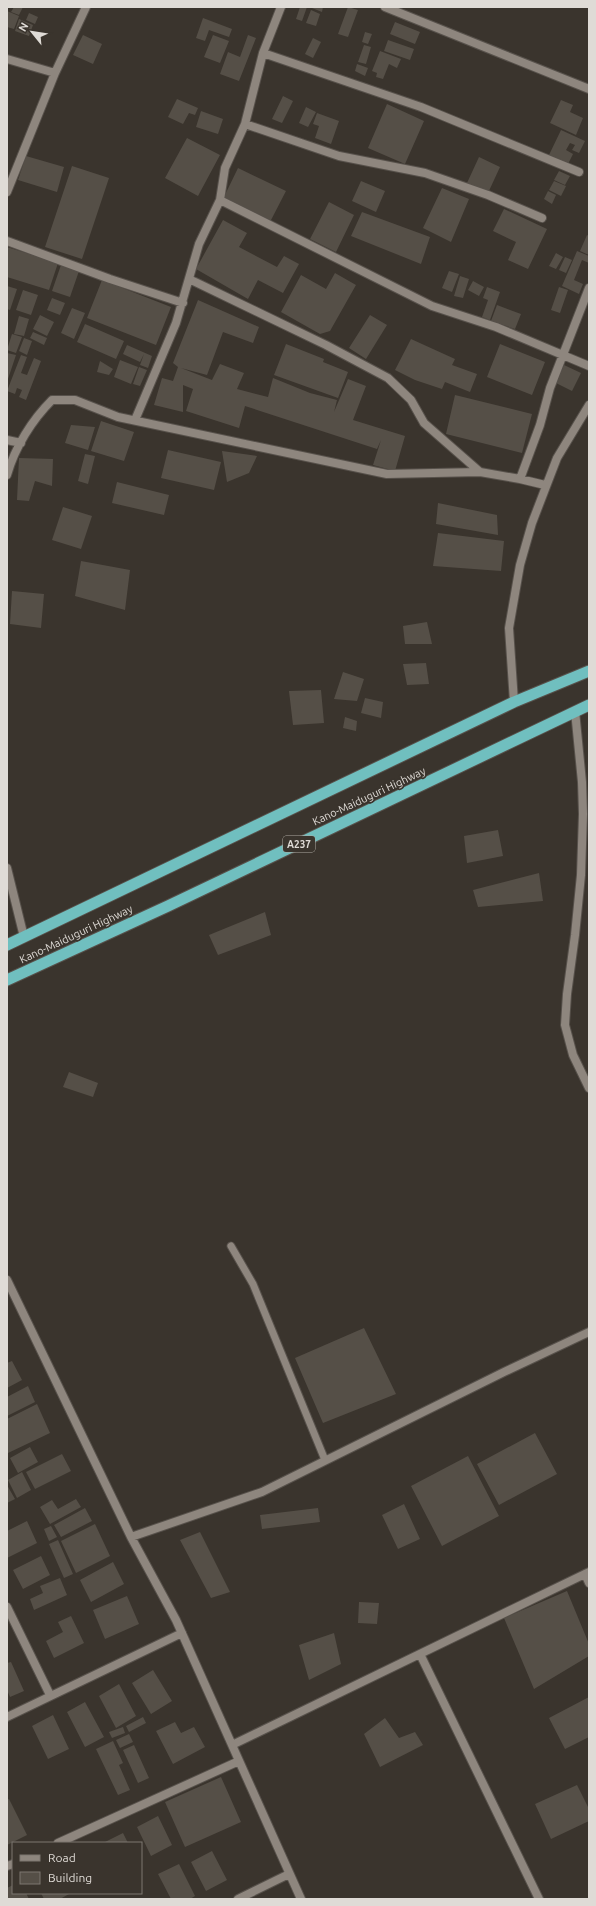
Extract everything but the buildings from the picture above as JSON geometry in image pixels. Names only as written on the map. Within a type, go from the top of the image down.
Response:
[{"type":"highway","name":"Kano-Maiduguri Highway","points":[[7,945],[514,702],[589,671]]},
{"type":"highway","name":"Kano-Maiduguri Highway","points":[[7,980],[175,902],[589,705]]},
{"type":"street","points":[[7,192],[55,73],[86,7]]},
{"type":"street","points":[[135,420],[176,323],[199,244],[220,200],[225,168],[245,124],[263,53],[280,7]]},
{"type":"street","points":[[385,7],[589,89]]},
{"type":"street","points":[[263,53],[421,107],[579,172]]},
{"type":"street","points":[[7,59],[55,73]]},
{"type":"street","points":[[245,124],[338,156],[425,173],[488,195],[542,218]]},
{"type":"street","points":[[220,200],[432,306],[496,327],[563,353],[589,366]]},
{"type":"street","points":[[7,241],[110,279],[183,303]]},
{"type":"street","points":[[189,279],[388,378],[411,400],[424,423],[480,472]]},
{"type":"street","points":[[520,479],[540,425],[550,388],[589,288]]},
{"type":"street","points":[[7,474],[11,460],[37,414],[52,400],[75,400],[118,417],[387,474],[480,472],[545,485]]},
{"type":"street","points":[[514,702],[509,628],[520,565],[532,522],[545,485],[557,458],[589,406]]},
{"type":"street","points":[[7,440],[21,443]]},
{"type":"street","points":[[575,711],[582,782],[581,868],[565,1020],[574,1055],[589,1088]]},
{"type":"street","points":[[7,868],[24,937]]},
{"type":"street","points":[[7,1280],[131,1537],[182,1633],[301,1899]]},
{"type":"street","points":[[131,1537],[262,1492],[589,1332]]},
{"type":"street","points":[[232,1745],[587,1573],[589,1583]]},
{"type":"street","points":[[7,1607],[50,1695]]},
{"type":"street","points":[[7,1717],[50,1695],[182,1633]]},
{"type":"street","points":[[420,1654],[539,1899]]},
{"type":"street","points":[[60,1842],[239,1761]]},
{"type":"street","points":[[238,1899],[289,1874]]},
{"type":"lane","points":[[231,1246],[253,1284],[325,1460]]}]
